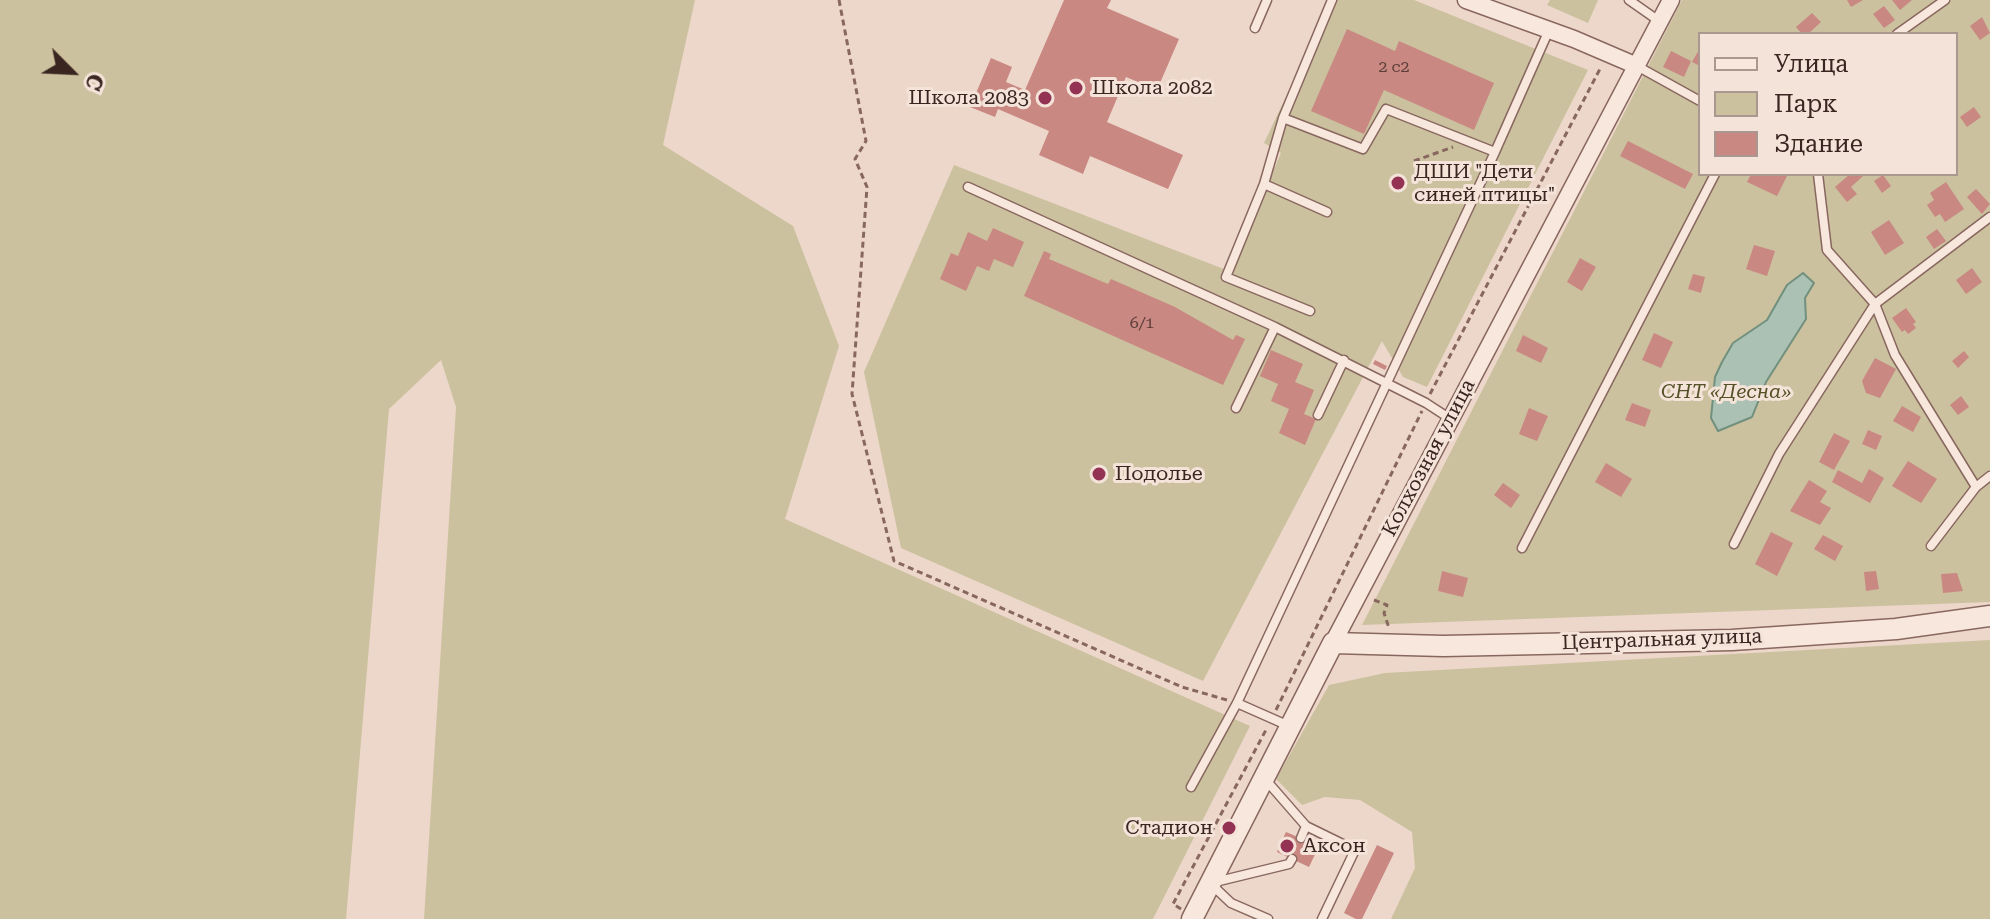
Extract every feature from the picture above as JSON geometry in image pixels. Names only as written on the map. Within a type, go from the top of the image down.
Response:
[{"type":"street","points":[[1466,0],[1549,29],[1637,66]]},
{"type":"street","name":"Колхозная улица","points":[[1192,917],[1264,778],[1281,722],[1333,643],[1671,0]]},
{"type":"street","name":"Центральная улица","points":[[1333,643],[1443,646],[1732,640],[1896,629],[1990,616]]},
{"type":"lane","points":[[1255,28],[1267,0]]},
{"type":"lane","points":[[1310,311],[1226,277],[1264,184],[1283,118],[1332,0]]},
{"type":"lane","points":[[1629,0],[1660,21]]},
{"type":"lane","points":[[1900,32],[1945,0]]},
{"type":"lane","points":[[1191,787],[1237,703],[1495,152],[1549,29]]},
{"type":"lane","points":[[1637,66],[1698,100]]},
{"type":"lane","points":[[1283,118],[1363,149],[1386,109],[1495,152]]},
{"type":"lane","points":[[1522,548],[1714,176]]},
{"type":"lane","points":[[1818,176],[1827,250],[1875,304],[1895,355],[1976,487]]},
{"type":"lane","points":[[1264,184],[1327,212]]},
{"type":"lane","points":[[968,187],[1344,360],[1449,418]]},
{"type":"lane","points":[[1734,544],[1779,454],[1875,304],[1990,217]]},
{"type":"lane","points":[[1236,408],[1275,327]]},
{"type":"lane","points":[[1318,415],[1344,360]]},
{"type":"lane","points":[[1931,546],[1976,487],[1990,476]]},
{"type":"lane","points":[[1237,703],[1281,722]]},
{"type":"lane","points":[[1264,778],[1306,826],[1355,850],[1322,919]]},
{"type":"lane","points":[[1301,838],[1306,826]]},
{"type":"lane","points":[[1210,883],[1289,864],[1292,859]]},
{"type":"lane","points":[[1210,883],[1231,903],[1268,919]]},
{"type":"path","points":[[839,0],[866,141],[855,159],[867,187],[852,394],[894,561],[1182,687],[1237,703]]},
{"type":"path","points":[[1192,917],[1173,904],[1281,722],[1426,403],[1608,53]]},
{"type":"path","points":[[1414,161],[1468,141]]},
{"type":"green space","points":[[0,0],[695,0],[663,145],[793,226],[839,346],[785,519],[1250,726],[1153,919],[424,919],[456,407],[441,360],[389,409],[346,919],[0,919]]},
{"type":"green space","name":"Подолье","points":[[1332,0],[1414,0],[1588,70],[1427,387],[1403,377],[1382,341],[1203,681],[901,548],[864,372],[954,165],[1229,271],[1281,153],[1264,143]]},
{"type":"green space","points":[[1550,0],[1598,0],[1588,23],[1547,5]]},
{"type":"green space","name":"СНТ «Десна»","points":[[1682,0],[1990,0],[1990,602],[1362,625]]},
{"type":"green space","points":[[1990,640],[1990,919],[1391,919],[1415,868],[1412,832],[1360,800],[1325,797],[1302,805],[1276,779],[1329,685],[1385,673]]},
{"type":"shaded area","points":[[1803,273],[1814,283],[1805,298],[1806,319],[1766,382],[1752,417],[1718,431],[1711,418],[1715,377],[1722,362],[1733,343],[1767,320],[1787,285]]},
{"type":"building","name":"Школа 2083","points":[[1064,0],[1111,0],[1107,8],[1179,39],[1157,90],[1126,77],[1107,122],[1183,155],[1168,189],[1090,156],[1083,174],[1039,155],[1049,131],[998,109],[995,117],[970,107],[991,58],[1012,67],[1006,82],[1025,90]]},
{"type":"building","points":[[1847,0],[1863,0],[1851,7]]},
{"type":"building","points":[[1892,0],[1912,0],[1900,10]]},
{"type":"building","points":[[1884,6],[1895,20],[1884,28],[1873,14]]},
{"type":"building","points":[[1812,13],[1821,22],[1810,32],[1800,32],[1796,27]]},
{"type":"building","points":[[1982,17],[1990,33],[1980,40],[1970,26]]},
{"type":"building","points":[[1347,29],[1395,51],[1399,41],[1494,83],[1474,130],[1384,90],[1364,134],[1311,111]]},
{"type":"building","points":[[1671,51],[1691,61],[1684,77],[1663,67]]},
{"type":"building","points":[[1698,52],[1698,65],[1692,62]]},
{"type":"building","points":[[1974,107],[1981,117],[1967,127],[1960,117]]},
{"type":"building","points":[[1628,141],[1693,174],[1685,189],[1620,156]]},
{"type":"building","points":[[1750,176],[1787,176],[1777,196],[1747,182]]},
{"type":"building","points":[[1848,176],[1863,176],[1851,187],[1857,194],[1847,202],[1835,187]]},
{"type":"building","points":[[1884,176],[1891,186],[1882,193],[1874,181]]},
{"type":"building","points":[[1946,182],[1964,209],[1945,222],[1940,214],[1935,217],[1927,205],[1934,200],[1930,193]]},
{"type":"building","points":[[1976,189],[1990,204],[1982,214],[1967,197]]},
{"type":"building","points":[[1889,220],[1904,243],[1885,255],[1871,232]]},
{"type":"building","points":[[993,228],[1024,242],[1013,267],[994,259],[989,271],[977,266],[966,291],[940,279],[951,253],[958,256],[968,232],[987,241]]},
{"type":"building","points":[[1937,229],[1946,241],[1934,249],[1926,237]]},
{"type":"building","points":[[1754,245],[1775,251],[1767,276],[1746,269]]},
{"type":"building","points":[[1044,251],[1051,254],[1049,259],[1108,284],[1111,279],[1175,307],[1233,340],[1236,335],[1245,339],[1223,385],[1024,296]]},
{"type":"building","points":[[1580,258],[1596,267],[1582,291],[1567,282]]},
{"type":"building","points":[[1972,268],[1982,282],[1966,294],[1956,280]]},
{"type":"building","points":[[1693,274],[1705,277],[1701,293],[1688,289]]},
{"type":"building","points":[[1906,308],[1916,322],[1913,324],[1916,328],[1908,334],[1905,330],[1902,332],[1892,318]]},
{"type":"building","points":[[1654,333],[1673,342],[1661,368],[1642,360]]},
{"type":"building","points":[[1523,335],[1548,348],[1541,363],[1516,351]]},
{"type":"building","points":[[1271,350],[1303,364],[1295,382],[1314,390],[1304,414],[1316,419],[1305,445],[1279,433],[1289,409],[1271,401],[1278,384],[1260,376]]},
{"type":"building","points":[[1964,351],[1969,357],[1958,368],[1952,361]]},
{"type":"building","points":[[1875,358],[1896,369],[1880,398],[1866,393],[1862,381]]},
{"type":"building","points":[[1375,360],[1387,366],[1385,370],[1373,364]]},
{"type":"building","points":[[1961,396],[1969,407],[1958,415],[1950,405]]},
{"type":"building","points":[[1632,403],[1651,410],[1645,427],[1625,420]]},
{"type":"building","points":[[1902,406],[1921,417],[1913,432],[1893,421]]},
{"type":"building","points":[[1529,408],[1548,416],[1537,441],[1519,434]]},
{"type":"building","points":[[1868,430],[1882,436],[1876,450],[1862,444]]},
{"type":"building","points":[[1834,433],[1850,441],[1834,470],[1819,462]]},
{"type":"building","points":[[1908,461],[1937,479],[1921,503],[1892,486]]},
{"type":"building","points":[[1606,463],[1632,479],[1621,497],[1595,482]]},
{"type":"building","points":[[1869,469],[1884,478],[1870,503],[1832,482],[1838,470],[1862,483]]},
{"type":"building","points":[[1809,480],[1827,491],[1820,502],[1831,508],[1820,525],[1790,511]]},
{"type":"building","points":[[1503,483],[1520,495],[1511,508],[1494,495]]},
{"type":"building","points":[[1771,532],[1793,543],[1777,576],[1755,564]]},
{"type":"building","points":[[1823,535],[1843,546],[1835,561],[1814,549]]},
{"type":"building","points":[[1442,571],[1468,578],[1463,597],[1438,591]]},
{"type":"building","points":[[1876,571],[1879,589],[1866,591],[1864,572]]},
{"type":"building","points":[[1957,573],[1963,591],[1943,593],[1941,574]]},
{"type":"building","points":[[1286,832],[1319,846],[1309,867],[1277,852]]},
{"type":"building","points":[[1377,845],[1394,853],[1362,919],[1356,919],[1344,913]]},
{"type":"place","name":"Школа 2082","points":[[1076,88]]},
{"type":"place","name":"Школа 2083","points":[[1045,98]]},
{"type":"place","name":"ДШИ \"Дети синей птицы\"","points":[[1398,183]]},
{"type":"place","name":"Подолье","points":[[1099,474]]},
{"type":"place","name":"Стадион","points":[[1229,828]]},
{"type":"place","name":"Аксон","points":[[1287,846]]}]
